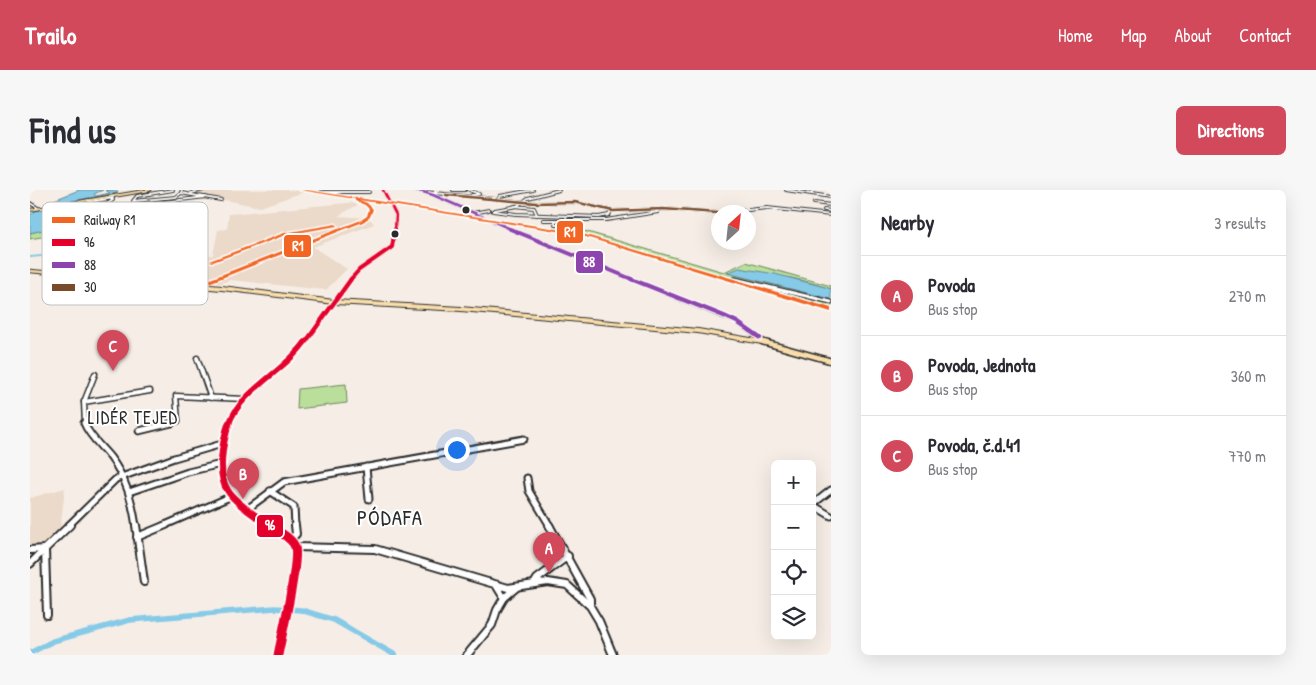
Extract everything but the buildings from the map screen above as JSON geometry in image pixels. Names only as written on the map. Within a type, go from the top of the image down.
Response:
[{"type":"main road","points":[[82,202],[150,190]]},
{"type":"main road","points":[[416,190],[433,195],[724,316],[769,343]]},
{"type":"main road","points":[[31,207],[42,207]]},
{"type":"main road","points":[[208,287],[334,302],[461,309],[698,331],[769,343],[831,360]]},
{"type":"main road","points":[[739,337],[751,333]]},
{"type":"main road","points":[[751,333],[755,340]]},
{"type":"street","points":[[173,190],[137,196],[133,201],[176,197],[182,191],[187,194],[222,200]]},
{"type":"street","points":[[187,194],[203,190]]},
{"type":"street","points":[[278,655],[289,600],[295,547],[290,540],[232,496],[225,486],[221,464],[222,444],[230,420],[245,398],[296,354],[347,283],[364,266],[388,250],[394,241],[396,215],[382,190]]},
{"type":"street","points":[[453,190],[465,190]]},
{"type":"street","points":[[465,197],[479,194],[469,190]]},
{"type":"street","points":[[502,190],[509,192],[533,190]]},
{"type":"street","points":[[498,200],[500,196],[520,190]]},
{"type":"street","points":[[516,206],[521,202],[559,190]]},
{"type":"street","points":[[786,190],[831,197]]},
{"type":"street","points":[[320,192],[369,191],[371,196]]},
{"type":"street","points":[[425,192],[521,202],[578,202],[611,211],[663,209],[711,212]]},
{"type":"street","points":[[433,195],[437,194]]},
{"type":"street","points":[[89,201],[111,199],[114,197]]},
{"type":"street","points":[[168,202],[193,201],[206,197]]},
{"type":"street","points":[[110,202],[113,200],[111,199]]},
{"type":"street","points":[[813,200],[831,205]]},
{"type":"street","points":[[30,202],[31,207],[38,208]]},
{"type":"street","points":[[494,211],[516,206],[534,208],[537,215]]},
{"type":"street","points":[[756,208],[831,215]]},
{"type":"street","points":[[473,213],[489,210],[567,218],[608,219],[656,212]]},
{"type":"street","points":[[824,210],[831,211]]},
{"type":"street","points":[[543,220],[602,217],[609,215],[611,211]]},
{"type":"street","points":[[602,217],[608,219]]},
{"type":"street","points":[[556,225],[571,225],[567,218]]},
{"type":"street","points":[[735,279],[831,302]]},
{"type":"street","points":[[198,358],[211,398]]},
{"type":"street","points":[[96,374],[84,402],[83,417],[85,426],[91,437],[106,452],[122,476],[129,492],[144,582]]},
{"type":"street","points":[[84,402],[150,391]]},
{"type":"street","points":[[139,431],[178,421],[176,396],[245,398]]},
{"type":"street","points":[[247,508],[270,490],[284,482],[524,439]]},
{"type":"street","points":[[30,564],[116,479],[174,458],[222,444]]},
{"type":"street","points":[[129,492],[188,472],[221,464]]},
{"type":"street","points":[[366,468],[369,499]]},
{"type":"street","points":[[527,478],[529,491],[568,556],[590,599],[590,606]]},
{"type":"street","points":[[270,490],[294,507],[296,534],[290,540]]},
{"type":"street","points":[[816,502],[831,490]]},
{"type":"street","points":[[137,537],[232,496]]},
{"type":"street","points":[[816,507],[831,516]]},
{"type":"street","points":[[295,547],[375,549],[496,586],[517,587],[558,582],[566,585],[590,606],[599,621],[613,655]]},
{"type":"street","points":[[30,550],[45,549]]},
{"type":"street","points":[[45,549],[47,615]]},
{"type":"street","points":[[534,584],[568,556]]},
{"type":"street","points":[[496,586],[504,598]]},
{"type":"street","points":[[467,655],[492,625],[497,610],[504,598],[517,587]]},
{"type":"shaded area","points":[[201,190],[289,190],[304,192],[260,207],[189,193]]},
{"type":"shaded area","points":[[348,203],[359,204],[338,216],[369,218],[374,224],[313,247],[347,269],[326,290],[230,280],[221,283],[208,283],[208,255],[213,255],[218,230],[227,229],[229,214]]},
{"type":"shaded area","points":[[65,488],[60,531],[30,562],[30,498]]},
{"type":"green space","points":[[489,219],[581,230],[724,272],[746,262],[831,286],[831,289],[793,278],[767,274],[728,273],[831,299],[831,311],[584,235]]},
{"type":"green space","points":[[42,230],[42,237],[30,239],[30,233]]},
{"type":"green space","points":[[346,384],[347,403],[297,409],[298,389]]},
{"type":"water","points":[[79,190],[103,190],[94,194],[96,196],[110,193],[105,190],[118,191],[117,193],[67,202],[49,202]]},
{"type":"water","points":[[42,209],[42,230],[30,233],[30,215],[37,210]]},
{"type":"water","points":[[739,268],[775,274],[831,289],[831,299],[727,273]]},
{"type":"waterway","points":[[30,257],[42,256]]},
{"type":"waterway","points":[[30,653],[53,641],[130,620],[275,608],[301,610],[334,620],[395,655]]},
{"type":"rail line","name":"R1","points":[[301,190],[576,233],[831,310]]},
{"type":"rail line","name":"R1","points":[[208,282],[362,221],[369,216],[371,209],[366,204],[356,200]]},
{"type":"rail line","name":"R1","points":[[211,261],[285,234],[336,225]]},
{"type":"transit line","name":"96","points":[[278,655],[294,566],[295,547],[290,540],[247,509],[227,491],[221,467],[224,437],[230,420],[242,402],[297,354],[347,283],[359,270],[392,247],[396,215],[383,190]]},
{"type":"transit line","name":"88","points":[[416,190],[433,195],[547,245],[724,316],[737,322],[760,338]]},
{"type":"transit line","name":"30","points":[[446,195],[536,203],[575,202],[613,211],[663,209],[711,212]]},
{"type":"place","name":"Povoda, č.d.41","points":[[113,371]]},
{"type":"place","name":"Povoda, Jednota","points":[[243,499]]},
{"type":"place","name":"Povoda","points":[[549,573]]},
{"type":"district","name":"LIDÉR TEJED","points":[[133,418]]},
{"type":"district","name":"PÓDAFA","points":[[390,518]]}]
